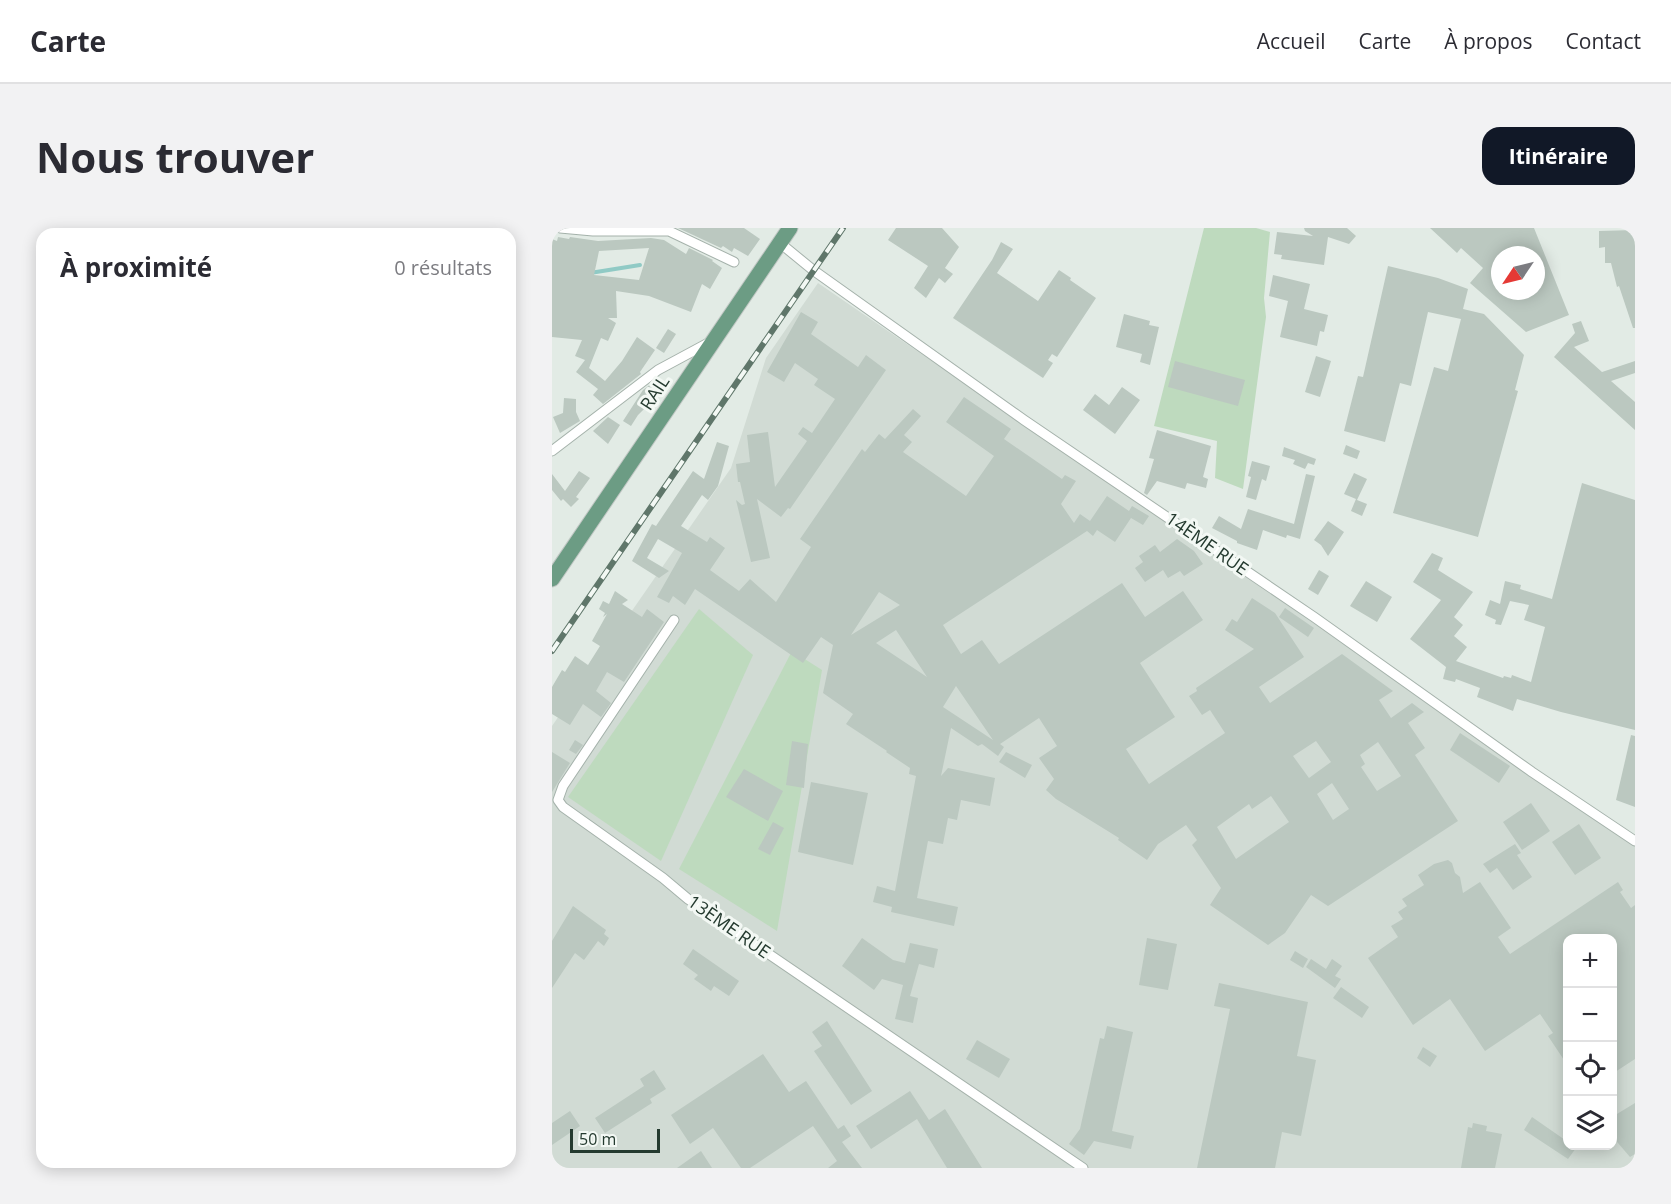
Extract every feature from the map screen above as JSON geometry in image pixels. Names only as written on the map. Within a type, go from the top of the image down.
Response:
[{"type":"main road","name":"RAIL","points":[[552,579],[790,228]]},
{"type":"street","points":[[560,228],[593,231],[669,231],[734,262]]},
{"type":"street","name":"14ÈME RUE","points":[[780,243],[813,270],[1024,420],[1314,617],[1532,772],[1635,841]]},
{"type":"street","points":[[553,448],[658,370],[712,341]]},
{"type":"street","name":"13ÈME RUE","points":[[674,620],[563,786],[558,800],[562,807],[698,905],[1083,1168]]},
{"type":"shaded area","points":[[818,283],[1635,844],[1635,1168],[552,1168],[552,726],[731,468],[766,358]]},
{"type":"green space","points":[[1204,228],[1256,228],[1270,232],[1264,298],[1266,317],[1243,489],[1215,478],[1217,441],[1154,426]]},
{"type":"green space","points":[[699,609],[753,655],[661,861],[568,797]]},
{"type":"green space","points":[[792,651],[822,670],[777,931],[679,869]]},
{"type":"building","points":[[678,228],[744,228],[760,239],[748,256],[734,248],[732,252],[723,246],[721,248]]},
{"type":"building","points":[[896,228],[942,228],[959,247],[945,268],[953,274],[945,283],[939,278],[926,298],[914,288],[928,266],[888,240]]},
{"type":"building","points":[[1304,228],[1347,228],[1356,236],[1349,244],[1328,237],[1324,265],[1281,259],[1282,255],[1274,254],[1277,232],[1313,236]]},
{"type":"building","points":[[1430,228],[1534,228],[1541,246],[1491,246],[1491,300],[1545,300],[1545,255],[1569,315],[1526,332],[1470,283],[1483,268],[1461,248],[1457,253]]},
{"type":"building","points":[[1635,230],[1635,328],[1633,328],[1619,286],[1617,287],[1611,263],[1605,263],[1605,247],[1599,248],[1599,231]]},
{"type":"building","points":[[558,237],[598,241],[651,238],[664,240],[686,254],[689,248],[713,260],[722,268],[710,289],[702,284],[691,312],[649,296],[616,291],[617,318],[608,318],[616,323],[608,341],[601,338],[589,368],[605,381],[622,361],[637,337],[655,350],[640,372],[641,374],[603,404],[593,395],[598,389],[576,372],[585,360],[575,356],[582,340],[552,337],[552,239],[557,241]],"holes":[[[649,248],[639,280],[594,275],[599,251]]]},
{"type":"building","points":[[1001,242],[1013,249],[997,273],[1038,301],[1059,270],[1096,298],[1057,357],[1052,354],[1048,360],[1053,363],[1043,378],[953,318],[992,260]]},
{"type":"building","points":[[1388,266],[1438,278],[1468,289],[1463,309],[1484,314],[1524,355],[1515,390],[1518,391],[1478,537],[1393,513],[1434,367],[1448,371],[1461,319],[1428,312],[1411,386],[1400,383],[1385,442],[1344,431],[1358,376],[1363,377]]},
{"type":"building","points":[[1273,275],[1310,284],[1304,309],[1328,315],[1324,332],[1320,331],[1317,346],[1280,337],[1288,301],[1269,296]]},
{"type":"building","points":[[801,312],[818,322],[811,334],[858,367],[866,355],[886,370],[790,509],[788,508],[781,517],[757,499],[770,558],[751,562],[736,500],[742,505],[745,504],[740,482],[738,482],[736,464],[750,462],[747,435],[768,432],[775,487],[807,441],[798,434],[803,427],[812,433],[835,399],[814,385],[818,379],[795,363],[784,382],[767,372]]},
{"type":"building","points":[[1124,314],[1150,321],[1149,325],[1159,327],[1150,365],[1140,362],[1142,354],[1116,347]]},
{"type":"building","points":[[1581,321],[1589,341],[1574,347],[1602,372],[1635,361],[1635,373],[1611,381],[1635,402],[1635,430],[1554,357],[1575,333],[1572,324]]},
{"type":"building","points":[[668,329],[676,334],[664,353],[656,348]]},
{"type":"building","points":[[1316,356],[1331,361],[1320,397],[1305,392]]},
{"type":"building","points":[[1175,361],[1245,380],[1238,406],[1168,387]]},
{"type":"building","points":[[651,384],[657,391],[646,401],[649,404],[631,426],[623,421],[643,390]]},
{"type":"building","points":[[1122,387],[1140,400],[1115,434],[1083,410],[1095,394],[1109,405]]},
{"type":"building","points":[[964,397],[1011,429],[1004,439],[1062,479],[1065,475],[1076,481],[1061,504],[1074,523],[1080,514],[1090,521],[1107,496],[1129,511],[1132,506],[1149,516],[1143,525],[1131,518],[1115,542],[1097,530],[1093,536],[1087,531],[943,625],[961,654],[982,640],[999,664],[1122,583],[1145,617],[1183,591],[1203,620],[1140,663],[1175,717],[1126,749],[1149,784],[1225,733],[1210,710],[1202,715],[1189,696],[1197,691],[1196,688],[1254,649],[1225,630],[1232,619],[1237,622],[1252,598],[1275,613],[1304,657],[1259,687],[1270,703],[1342,654],[1393,691],[1379,700],[1391,718],[1412,703],[1424,712],[1408,723],[1425,748],[1415,755],[1458,821],[1328,906],[1311,895],[1285,933],[1268,945],[1210,905],[1221,888],[1192,845],[1197,840],[1186,825],[1158,844],[1147,860],[1118,840],[1119,838],[1056,799],[1046,790],[1054,779],[1039,758],[1057,746],[1039,718],[1000,744],[1004,747],[998,756],[982,744],[978,746],[951,728],[941,776],[948,768],[995,778],[990,806],[961,800],[957,820],[948,818],[943,844],[928,841],[917,898],[958,907],[954,926],[891,912],[892,907],[873,902],[877,886],[895,891],[916,776],[909,774],[910,768],[846,724],[853,714],[823,693],[833,645],[821,637],[803,663],[695,589],[685,605],[673,596],[669,603],[657,597],[682,553],[658,539],[647,558],[669,571],[659,578],[632,561],[652,524],[656,526],[693,471],[704,479],[717,442],[729,446],[718,486],[708,500],[702,495],[681,526],[707,542],[710,537],[725,548],[710,570],[739,591],[750,579],[776,602],[811,547],[800,539],[862,449],[865,452],[879,434],[885,439],[913,409],[921,416],[904,435],[912,442],[903,452],[966,496],[994,456],[946,422]],"holes":[[[879,592],[900,605],[851,635]],[[896,630],[927,677],[876,643]],[[956,686],[993,740],[943,707]],[[1316,741],[1331,762],[1309,778],[1293,756]],[[1378,742],[1401,776],[1377,791],[1361,767],[1365,764],[1360,755]],[[1332,783],[1349,809],[1333,820],[1317,794]],[[1271,796],[1289,822],[1236,859],[1217,827],[1249,804],[1252,809]]]},
{"type":"building","points":[[564,398],[576,399],[576,412],[580,421],[560,433],[553,417],[563,413]]},
{"type":"building","points":[[608,417],[620,425],[608,444],[593,431]]},
{"type":"building","points":[[1157,430],[1211,446],[1203,477],[1208,479],[1206,488],[1187,483],[1185,489],[1157,481],[1147,495],[1144,493],[1154,459],[1149,458]]},
{"type":"building","points":[[1346,445],[1360,451],[1357,459],[1343,454]]},
{"type":"building","points":[[1284,447],[1316,459],[1314,465],[1308,463],[1305,469],[1293,464],[1295,460],[1282,456]]},
{"type":"building","points":[[1252,461],[1270,466],[1266,481],[1262,479],[1256,500],[1246,497]]},
{"type":"building","points":[[579,471],[590,478],[576,497],[579,499],[571,507],[563,499],[561,501],[552,490],[552,474],[565,491]]},
{"type":"building","points":[[1354,473],[1367,479],[1357,500],[1367,504],[1362,516],[1351,511],[1356,499],[1344,494]]},
{"type":"building","points":[[1306,474],[1315,476],[1300,539],[1287,535],[1286,538],[1263,530],[1257,550],[1237,543],[1212,528],[1219,516],[1241,529],[1248,509],[1294,524]]},
{"type":"building","points":[[1582,483],[1635,500],[1635,730],[1517,699],[1513,711],[1477,697],[1480,688],[1456,679],[1455,682],[1443,679],[1446,667],[1410,639],[1441,600],[1413,582],[1432,553],[1443,558],[1438,570],[1473,592],[1454,617],[1463,625],[1454,636],[1467,647],[1456,661],[1503,678],[1504,676],[1511,678],[1512,675],[1531,682],[1545,627],[1524,620],[1529,605],[1510,601],[1501,625],[1495,624],[1496,620],[1485,615],[1490,600],[1500,604],[1505,581],[1521,585],[1520,589],[1552,599]]},
{"type":"building","points":[[1328,521],[1344,532],[1328,556],[1321,545],[1314,540]]},
{"type":"building","points":[[1177,539],[1194,551],[1203,564],[1184,576],[1180,571],[1168,578],[1163,570],[1145,582],[1135,568],[1143,562],[1139,556],[1155,545],[1160,552]]},
{"type":"building","points":[[1319,570],[1329,576],[1318,595],[1308,589]]},
{"type":"building","points":[[1366,581],[1392,597],[1377,622],[1350,606]]},
{"type":"building","points":[[615,591],[628,600],[622,604],[642,617],[647,609],[664,622],[624,682],[607,672],[596,691],[611,703],[601,717],[583,704],[570,725],[552,714],[552,687],[562,670],[565,672],[575,656],[588,665],[600,646],[592,641],[607,614],[603,617],[605,613],[599,609],[603,601],[609,604]]},
{"type":"building","points":[[1285,608],[1314,628],[1308,637],[1279,617]]},
{"type":"building","points":[[1460,733],[1510,766],[1499,783],[1450,750]]},
{"type":"building","points":[[1631,735],[1635,736],[1635,807],[1616,800]]},
{"type":"building","points":[[575,740],[583,745],[576,754],[569,750]]},
{"type":"building","points":[[792,741],[808,744],[804,788],[786,785]]},
{"type":"building","points":[[552,752],[570,763],[552,792]]},
{"type":"building","points":[[1006,752],[1032,765],[1025,778],[999,762]]},
{"type":"building","points":[[744,769],[783,791],[768,821],[726,797]]},
{"type":"building","points":[[811,782],[868,793],[853,865],[798,852]]},
{"type":"building","points":[[1531,803],[1550,831],[1522,850],[1503,822]]},
{"type":"building","points":[[773,822],[784,828],[770,855],[758,849]]},
{"type":"building","points":[[1579,824],[1601,858],[1575,875],[1552,842]]},
{"type":"building","points":[[1515,844],[1521,853],[1517,855],[1532,877],[1513,890],[1497,868],[1490,873],[1483,864]]},
{"type":"building","points":[[1448,860],[1452,863],[1455,873],[1460,877],[1463,893],[1480,882],[1511,928],[1498,937],[1510,954],[1618,882],[1623,890],[1620,892],[1631,908],[1635,905],[1635,1059],[1617,1071],[1617,934],[1563,934],[1563,1058],[1548,1036],[1553,1033],[1540,1014],[1485,1051],[1450,999],[1413,1025],[1368,958],[1398,937],[1391,926],[1403,919],[1398,912],[1407,906],[1402,899],[1424,885],[1418,875],[1434,864]]},
{"type":"building","points":[[573,906],[606,930],[604,934],[609,938],[604,946],[598,941],[584,960],[575,953],[552,988],[552,941]]},
{"type":"building","points":[[862,938],[893,960],[905,963],[910,943],[938,949],[934,968],[919,964],[910,996],[918,998],[913,1023],[895,1019],[903,985],[882,979],[874,990],[842,966]]},
{"type":"building","points":[[1147,938],[1177,944],[1168,990],[1139,985]]},
{"type":"building","points":[[693,949],[739,981],[729,996],[714,986],[711,991],[694,979],[698,975],[683,964]]},
{"type":"building","points":[[1295,951],[1308,959],[1303,968],[1290,960]]},
{"type":"building","points":[[1311,959],[1326,969],[1332,959],[1342,966],[1335,976],[1341,979],[1335,988],[1306,967]]},
{"type":"building","points":[[1219,983],[1308,1002],[1297,1056],[1316,1060],[1301,1136],[1282,1132],[1275,1168],[1197,1168],[1230,1009],[1214,1006]]},
{"type":"building","points":[[1341,987],[1369,1007],[1362,1018],[1333,998]]},
{"type":"building","points":[[827,1021],[872,1091],[851,1105],[814,1051],[822,1046],[812,1032]]},
{"type":"building","points":[[1107,1026],[1133,1032],[1112,1131],[1134,1136],[1131,1149],[1094,1141],[1084,1155],[1069,1144],[1080,1129],[1100,1038],[1104,1039]]},
{"type":"building","points":[[977,1040],[1010,1059],[999,1078],[966,1059]]},
{"type":"building","points":[[1423,1047],[1437,1056],[1430,1067],[1417,1058]]},
{"type":"building","points":[[763,1054],[789,1092],[806,1081],[838,1129],[844,1125],[851,1136],[842,1142],[862,1168],[828,1168],[837,1161],[813,1126],[750,1168],[741,1168],[713,1128],[690,1144],[671,1115]]},
{"type":"building","points":[[654,1070],[666,1089],[650,1099],[652,1103],[605,1133],[595,1118],[644,1086],[640,1079]]},
{"type":"building","points":[[910,1091],[929,1120],[945,1109],[982,1168],[947,1168],[917,1119],[871,1149],[856,1126]]},
{"type":"building","points":[[1635,1103],[1635,1154],[1630,1157],[1617,1142],[1617,1114]]},
{"type":"building","points":[[570,1111],[580,1126],[552,1145],[552,1123]]},
{"type":"building","points":[[1532,1117],[1563,1139],[1563,1150],[1575,1150],[1568,1159],[1524,1130]]},
{"type":"building","points":[[1473,1123],[1487,1126],[1486,1131],[1502,1134],[1495,1168],[1461,1168],[1468,1127],[1472,1128]]},
{"type":"building","points":[[701,1151],[712,1168],[677,1168]]},
{"type":"waterway","points":[[590,273],[640,265]]},
{"type":"railway","points":[[552,651],[843,228]]}]
